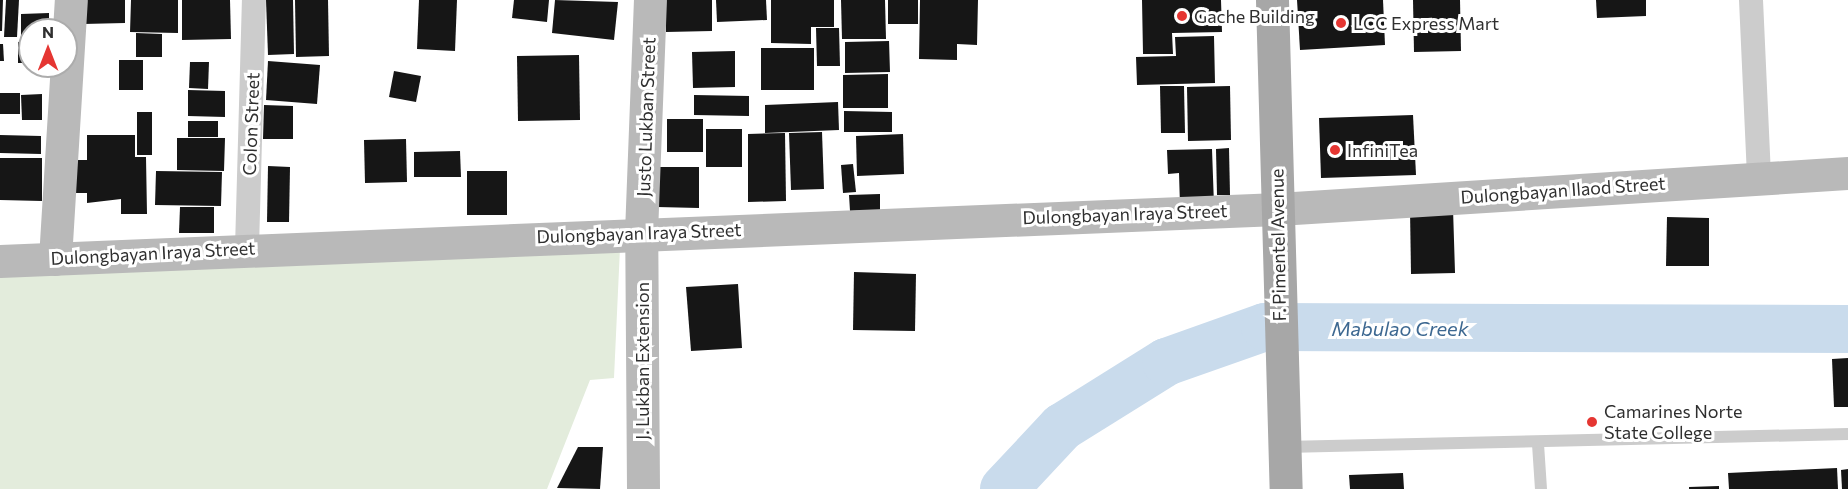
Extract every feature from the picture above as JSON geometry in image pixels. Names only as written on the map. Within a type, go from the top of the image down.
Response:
[{"type":"main road","points":[[55,259],[71,0]]},
{"type":"main road","name":"Justo Lukban Street","points":[[641,233],[650,0]]},
{"type":"main road","name":"F. Pimentel Avenue","points":[[1272,0],[1286,489]]},
{"type":"main road","name":"Dulongbayan Ilaod Street","points":[[1278,209],[1848,173]]},
{"type":"main road","name":"Dulongbayan Iraya Street","points":[[0,261],[247,248],[1278,209]]},
{"type":"main road","name":"J. Lukban Extension","points":[[641,233],[643,489]]},
{"type":"street","name":"Colon Street","points":[[247,248],[254,0]]},
{"type":"street","points":[[1751,0],[1759,178]]},
{"type":"lane","points":[[1283,447],[1538,444],[1848,434]]},
{"type":"lane","points":[[1538,444],[1541,489]]},
{"type":"green space","points":[[620,248],[614,378],[590,380],[547,489],[0,489],[0,274]]},
{"type":"building","points":[[0,0],[3,0],[2,31],[0,31]]},
{"type":"building","points":[[6,0],[19,0],[17,37],[4,37]]},
{"type":"building","points":[[82,0],[125,0],[125,23],[83,24]]},
{"type":"building","points":[[131,0],[178,0],[178,33],[130,32]]},
{"type":"building","points":[[182,0],[230,0],[231,39],[182,40]]},
{"type":"building","points":[[266,0],[293,0],[294,54],[268,55]]},
{"type":"building","points":[[295,0],[328,0],[329,56],[296,57]]},
{"type":"building","points":[[419,0],[457,0],[455,51],[417,49]]},
{"type":"building","points":[[514,0],[549,0],[547,22],[512,18]]},
{"type":"building","points":[[555,0],[618,2],[614,40],[552,33]]},
{"type":"building","points":[[666,0],[712,0],[712,31],[666,32]]},
{"type":"building","points":[[716,0],[766,0],[767,20],[717,22]]},
{"type":"building","points":[[771,0],[834,0],[834,27],[811,27],[811,44],[771,43]]},
{"type":"building","points":[[841,0],[885,0],[886,39],[842,39]]},
{"type":"building","points":[[888,0],[918,0],[918,24],[888,24]]},
{"type":"building","points":[[920,0],[978,0],[977,45],[957,44],[957,60],[919,59]]},
{"type":"building","name":"Gache Building","points":[[1142,0],[1221,0],[1222,32],[1172,33],[1173,54],[1143,54]]},
{"type":"building","name":"LCC Express Mart","points":[[1297,0],[1383,0],[1385,45],[1300,50]]},
{"type":"building","points":[[1413,0],[1460,0],[1461,51],[1414,52]]},
{"type":"building","points":[[1596,0],[1646,0],[1646,16],[1597,18]]},
{"type":"building","points":[[49,13],[49,18],[21,18],[21,14]]},
{"type":"building","points":[[816,28],[839,28],[840,66],[817,66]]},
{"type":"building","points":[[136,33],[162,34],[162,57],[136,57]]},
{"type":"building","points":[[1214,36],[1215,83],[1137,85],[1136,57],[1176,56],[1175,37]]},
{"type":"building","points":[[889,41],[890,72],[845,73],[845,42]]},
{"type":"building","points":[[0,44],[3,44],[4,61],[0,61]]},
{"type":"building","points":[[761,48],[814,48],[814,90],[761,90]]},
{"type":"building","points":[[735,51],[735,87],[693,88],[692,52]]},
{"type":"building","points":[[579,55],[580,120],[518,121],[517,56]]},
{"type":"building","points":[[119,60],[143,60],[143,90],[119,90]]},
{"type":"building","points":[[268,61],[320,65],[317,104],[266,100]]},
{"type":"building","points":[[190,62],[209,62],[208,89],[189,88]]},
{"type":"building","points":[[394,71],[421,76],[416,102],[389,97]]},
{"type":"building","points":[[888,74],[888,108],[843,108],[843,75]]},
{"type":"building","points":[[1160,86],[1184,86],[1185,133],[1161,133]]},
{"type":"building","points":[[1230,86],[1231,140],[1188,141],[1187,87]]},
{"type":"building","points":[[188,90],[225,91],[225,117],[188,116]]},
{"type":"building","points":[[0,93],[20,93],[20,114],[0,114]]},
{"type":"building","points":[[42,94],[42,120],[22,120],[21,95]]},
{"type":"building","points":[[694,95],[749,96],[749,116],[694,115]]},
{"type":"building","points":[[838,102],[839,130],[765,133],[765,105]]},
{"type":"building","points":[[264,105],[293,106],[293,139],[263,139]]},
{"type":"building","points":[[844,111],[892,112],[892,132],[844,132]]},
{"type":"building","points":[[137,112],[152,112],[152,155],[137,155]]},
{"type":"building","points":[[1413,115],[1416,175],[1321,178],[1319,118]]},
{"type":"building","points":[[667,119],[703,119],[703,152],[667,152]]},
{"type":"building","points":[[188,121],[218,121],[218,137],[188,137]]},
{"type":"building","points":[[706,129],[742,129],[742,167],[706,167]]},
{"type":"building","points":[[822,132],[824,189],[791,190],[789,133]]},
{"type":"building","points":[[785,133],[786,201],[748,202],[748,134]]},
{"type":"building","points":[[903,134],[904,174],[857,176],[856,136]]},
{"type":"building","points":[[0,135],[41,136],[41,154],[0,153]]},
{"type":"building","points":[[87,135],[135,135],[135,157],[146,157],[147,214],[121,214],[121,199],[87,203],[87,193],[71,193],[71,160],[87,160]]},
{"type":"building","points":[[177,138],[225,138],[224,171],[177,170]]},
{"type":"building","points":[[406,139],[407,182],[365,183],[364,140]]},
{"type":"building","points":[[1229,148],[1230,195],[1217,195],[1216,149]]},
{"type":"building","points":[[1212,149],[1214,205],[1180,206],[1179,173],[1168,174],[1167,150]]},
{"type":"building","points":[[460,151],[461,177],[414,177],[414,152]]},
{"type":"building","points":[[0,158],[42,158],[42,201],[0,200]]},
{"type":"building","points":[[853,164],[856,192],[843,193],[841,165]]},
{"type":"building","points":[[268,166],[290,167],[289,222],[267,222]]},
{"type":"building","points":[[657,167],[699,167],[699,208],[657,207]]},
{"type":"building","points":[[156,171],[222,172],[221,206],[155,205]]},
{"type":"building","points":[[467,171],[507,171],[507,215],[467,215]]},
{"type":"building","points":[[880,194],[880,210],[850,211],[849,195]]},
{"type":"building","points":[[180,207],[214,207],[214,233],[179,233]]},
{"type":"building","points":[[1453,209],[1455,273],[1411,274],[1410,210]]},
{"type":"building","points":[[1667,217],[1709,218],[1709,266],[1666,266]]},
{"type":"building","points":[[854,272],[916,274],[915,331],[853,330]]},
{"type":"building","points":[[738,284],[742,348],[691,351],[686,287]]},
{"type":"building","points":[[1848,358],[1848,407],[1834,407],[1832,359]]},
{"type":"building","points":[[578,447],[603,447],[600,489],[557,488]]},
{"type":"building","points":[[1837,468],[1838,489],[1729,489],[1728,473]]},
{"type":"building","points":[[1848,469],[1848,489],[1842,489],[1841,470]]},
{"type":"building","points":[[1403,473],[1404,489],[1350,489],[1349,475]]},
{"type":"building","points":[[1719,486],[1719,489],[1689,489],[1689,487]]},
{"type":"waterway","name":"Mabulao Creek","points":[[1004,489],[1062,427],[1166,362],[1265,327],[1848,329]]},
{"type":"place","name":"Gache Building","points":[[1182,16]]},
{"type":"place","name":"LCC Express Mart","points":[[1341,23]]},
{"type":"place","name":"InfiniTea","points":[[1335,150]]},
{"type":"place","name":"Camarines Norte State College","points":[[1592,422]]}]
